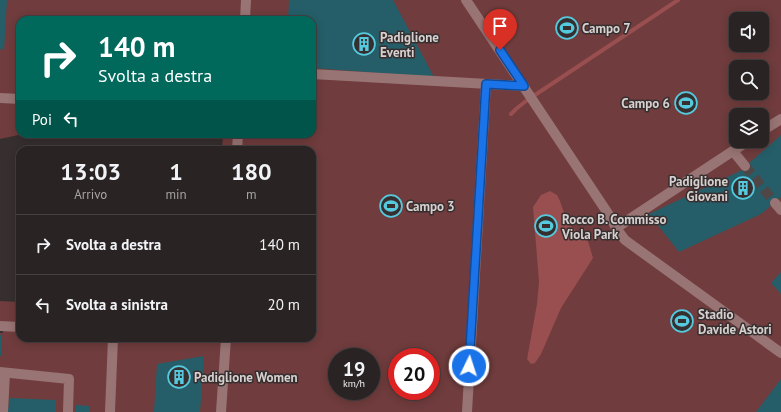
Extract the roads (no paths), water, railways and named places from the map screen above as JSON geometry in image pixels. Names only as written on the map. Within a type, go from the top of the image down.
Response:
[{"type":"lane","points":[[245,16],[246,0]]},
{"type":"lane","points":[[466,0],[625,240],[781,354]]},
{"type":"lane","points":[[316,74],[486,84],[526,89]]},
{"type":"lane","points":[[466,412],[486,84]]},
{"type":"lane","points":[[0,98],[16,99]]},
{"type":"lane","points":[[769,127],[781,119]]},
{"type":"lane","points":[[616,228],[738,148]]},
{"type":"lane","points":[[733,151],[745,166]]},
{"type":"lane","points":[[0,326],[16,327]]},
{"type":"lane","points":[[110,412],[114,342]]},
{"type":"lane","points":[[221,412],[226,342]]},
{"type":"lane","points":[[3,412],[2,372],[69,380],[68,412]]},
{"type":"waterway","points":[[535,95],[678,0]]},
{"type":"waterway","points":[[511,114],[526,101]]},
{"type":"tunnel","points":[[745,166],[775,203]]},
{"type":"place","name":"Campo 7","points":[[567,28]]},
{"type":"place","name":"Padiglione Eventi","points":[[364,44]]},
{"type":"place","name":"Campo 6","points":[[686,103]]},
{"type":"place","name":"Padiglione Giovani","points":[[743,188]]},
{"type":"place","name":"Campo 3","points":[[391,206]]},
{"type":"place","name":"Rocco B. Commisso Viola Park","points":[[546,226]]},
{"type":"place","name":"Stadio Davide Astori","points":[[682,321]]},
{"type":"place","name":"Padiglione Women","points":[[179,377]]}]
